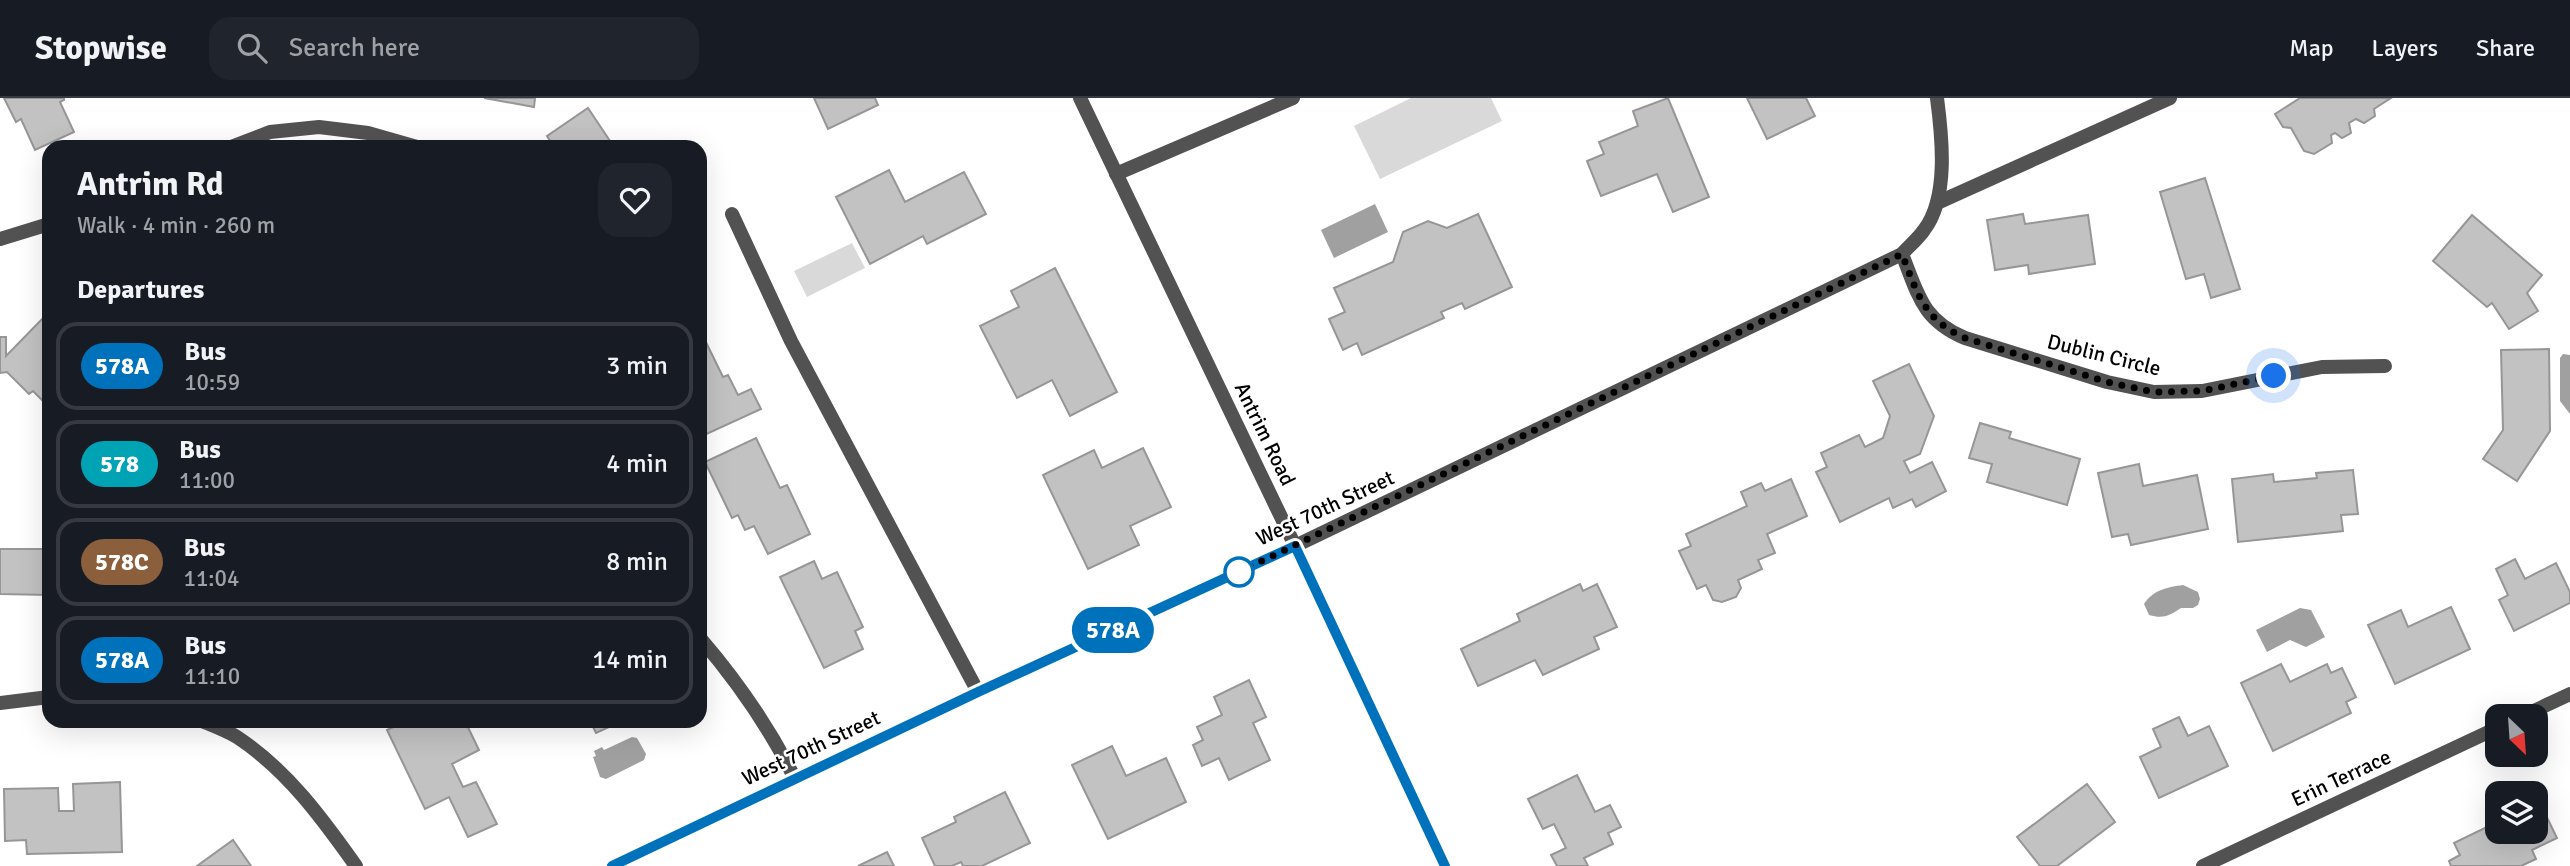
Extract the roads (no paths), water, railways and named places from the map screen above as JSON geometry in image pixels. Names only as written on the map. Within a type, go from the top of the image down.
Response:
[{"type":"street","name":"Antrim Road","points":[[1080,98],[1445,866]]},
{"type":"street","points":[[1116,174],[1293,98]]},
{"type":"street","points":[[1902,254],[1926,229],[1937,203],[1941,181],[1937,98]]},
{"type":"street","points":[[1937,203],[2170,98]]},
{"type":"street","points":[[249,140],[270,132],[319,127],[391,140]]},
{"type":"street","points":[[732,214],[791,341],[978,692]]},
{"type":"street","points":[[0,239],[42,226]]},
{"type":"street","name":"West 70th Street","points":[[612,866],[978,692],[1295,546],[1902,254]]},
{"type":"street","name":"Dublin Circle","points":[[1902,254],[1919,297],[1930,315],[1946,330],[2107,382],[2154,392],[2202,391],[2322,367],[2385,366]]},
{"type":"street","points":[[707,647],[752,703],[795,779]]},
{"type":"street","points":[[2548,704],[2570,694]]},
{"type":"street","points":[[0,704],[42,698]]},
{"type":"street","points":[[218,728],[236,736],[284,774],[324,821],[356,866]]},
{"type":"street","name":"Erin Terrace","points":[[2203,866],[2485,734]]}]
